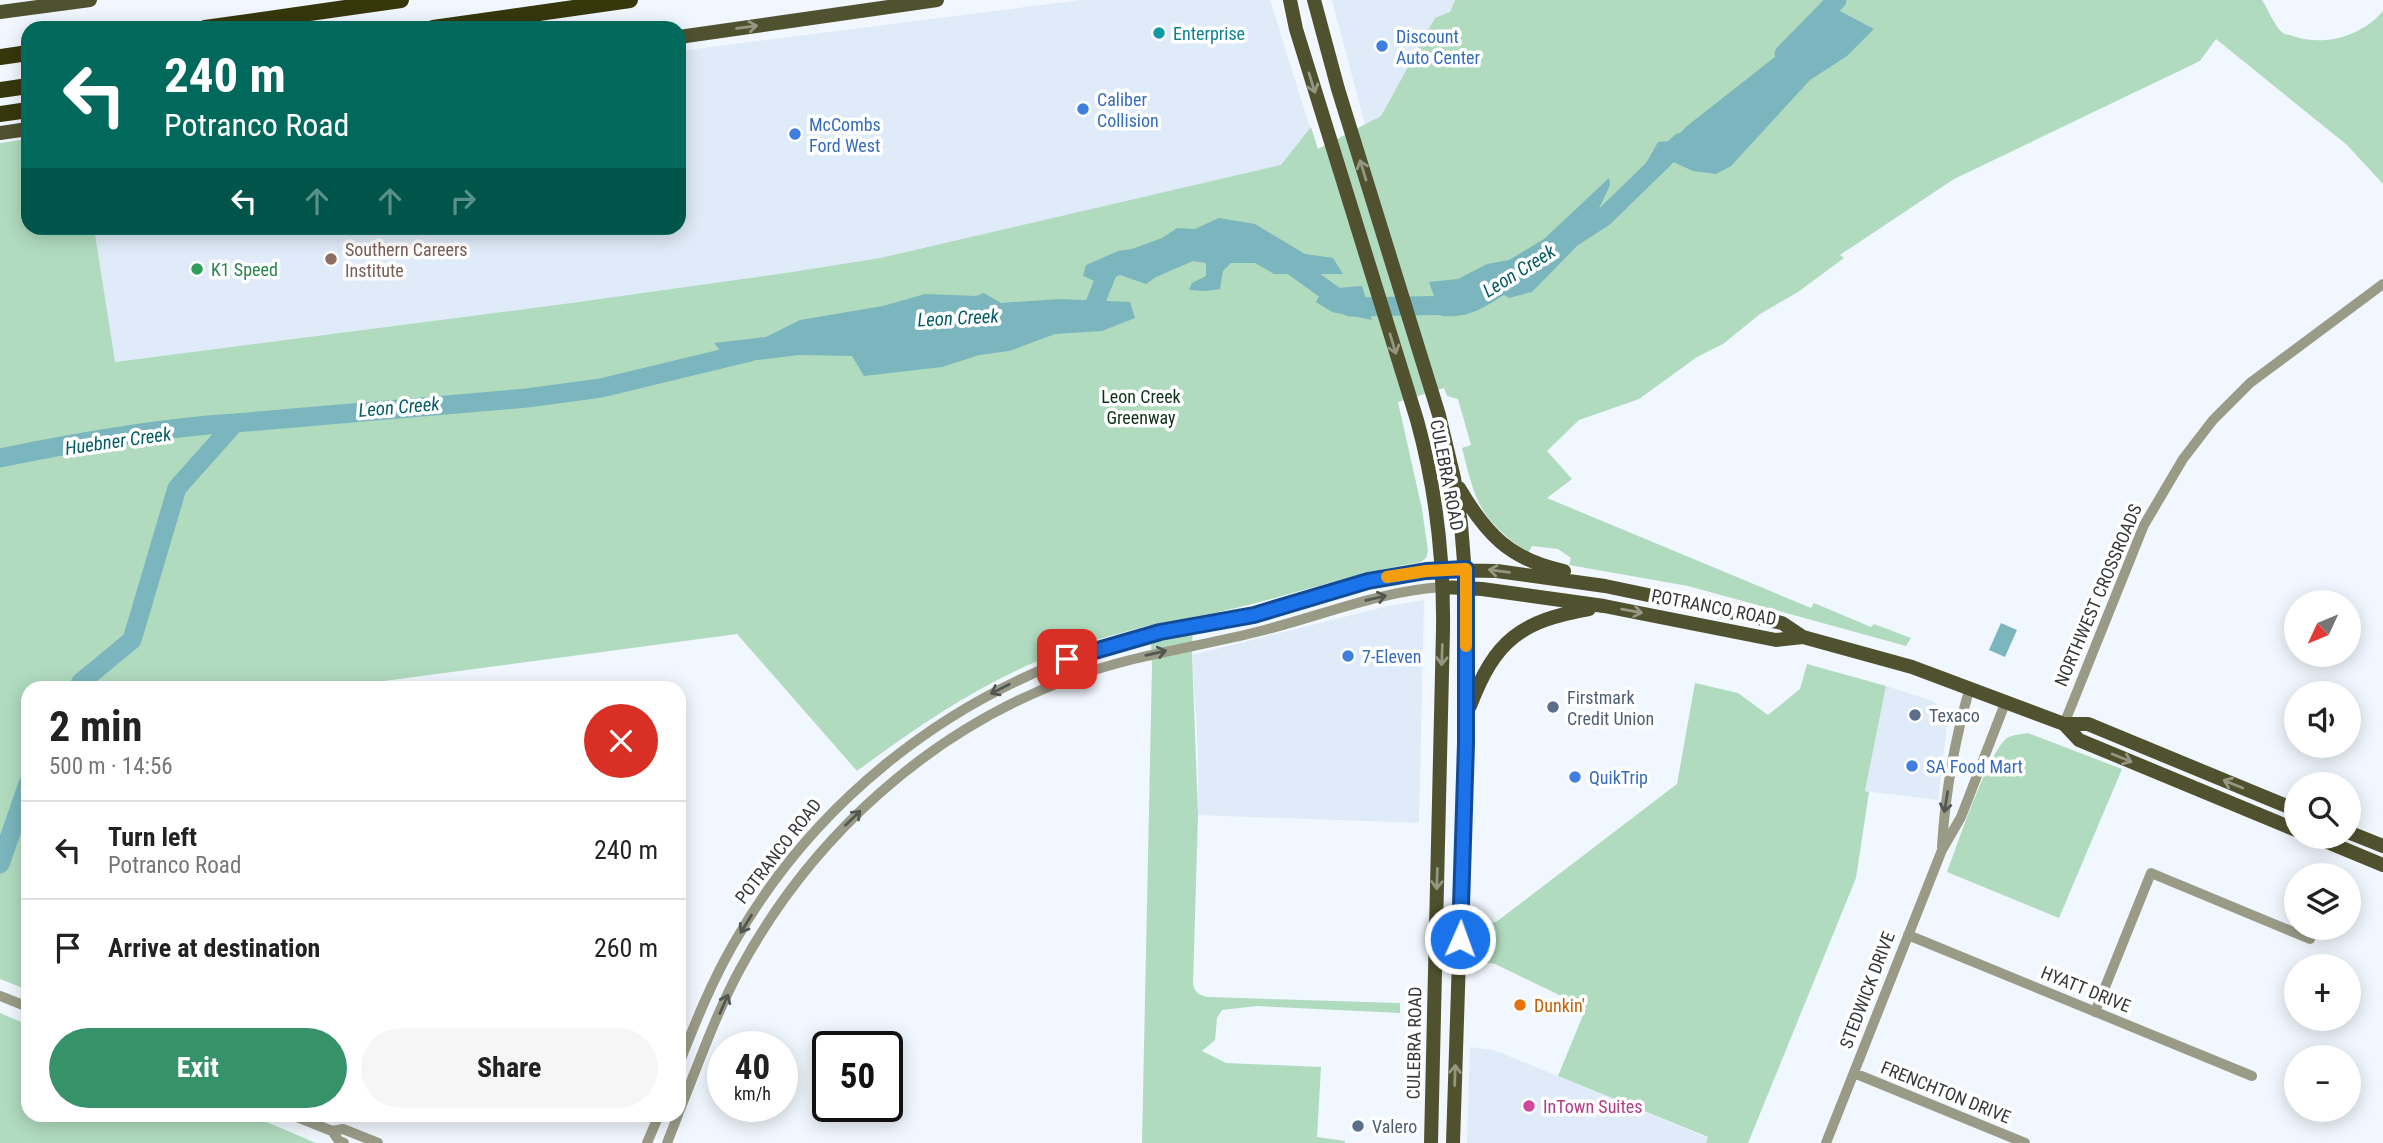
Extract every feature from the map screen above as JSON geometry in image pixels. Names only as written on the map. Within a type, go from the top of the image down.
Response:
[{"type":"highway","points":[[254,21],[401,0]]},
{"type":"highway","points":[[482,21],[630,0]]},
{"type":"highway","points":[[0,57],[21,54]]},
{"type":"highway","points":[[0,90],[21,87]]},
{"type":"highway","points":[[0,114],[21,111]]},
{"type":"main road","points":[[0,12],[18,5],[90,0]]},
{"type":"main road","points":[[686,36],[937,0]]},
{"type":"main road","points":[[1284,0],[1293,18]]},
{"type":"main road","name":"CULEBRA ROAD","points":[[1290,0],[1293,18],[1413,407],[1432,483],[1443,587],[1431,1143]]},
{"type":"main road","name":"CULEBRA ROAD","points":[[1314,0],[1326,48],[1435,400],[1454,478],[1466,569],[1465,717],[1453,1143]]},
{"type":"main road","points":[[1323,0],[1326,48]]},
{"type":"main road","points":[[0,133],[21,130]]},
{"type":"main road","points":[[1454,478],[1476,515],[1504,546],[1538,565],[1583,575],[1605,586]]},
{"type":"main road","name":"POTRANCO ROAD","points":[[1442,570],[1497,571],[1605,586],[1782,623],[1803,637]]},
{"type":"main road","name":"POTRANCO ROAD","points":[[1443,587],[1466,587],[1604,606],[1776,639],[1803,637]]},
{"type":"main road","points":[[1465,717],[1487,667],[1514,636],[1546,618],[1604,606]]},
{"type":"main road","points":[[1803,637],[1912,667],[2064,724],[2088,724],[2284,805]]},
{"type":"main road","points":[[2064,724],[2079,740],[2284,825]]},
{"type":"main road","points":[[2361,837],[2383,846]]},
{"type":"main road","points":[[2344,849],[2383,865]]},
{"type":"street","name":"NORTHWEST CROSSROADS","points":[[2064,724],[2144,525],[2183,459],[2213,420],[2250,383],[2383,284]]},
{"type":"street","name":"POTRANCO ROAD","points":[[686,1045],[724,961],[747,921],[778,877],[850,795],[933,728],[1017,681],[1067,659],[1123,642],[1254,615],[1368,581],[1400,574],[1442,570]]},
{"type":"street","name":"POTRANCO ROAD","points":[[686,1094],[737,974],[800,878],[864,807],[902,774],[943,744],[1002,708],[1074,676],[1128,659],[1260,632],[1364,601],[1443,587]]},
{"type":"street","points":[[1123,642],[1128,659]]},
{"type":"street","name":"STEDWICK DRIVE","points":[[1942,850],[1944,811],[1957,735],[1970,687]]},
{"type":"street","name":"STEDWICK DRIVE","points":[[1826,1143],[1942,850],[1961,817],[2006,701]]},
{"type":"street","points":[[933,728],[943,744]]},
{"type":"street","points":[[2095,1012],[2151,873],[2284,929]]},
{"type":"street","name":"HYATT DRIVE","points":[[1908,935],[2252,1076]]},
{"type":"street","points":[[0,996],[21,1004]]},
{"type":"street","points":[[686,1047],[702,1054]]},
{"type":"street","name":"FRENCHTON DRIVE","points":[[1854,1073],[2025,1143]]},
{"type":"street","points":[[310,1122],[332,1131],[343,1129],[378,1143]]},
{"type":"street","points":[[647,1143],[656,1122]]},
{"type":"street","name":"POTRANCO ROAD","points":[[667,1143],[675,1122]]},
{"type":"street","points":[[332,1131],[339,1141],[344,1143]]},
{"type":"shaded area","points":[[1080,0],[1270,0],[1317,150],[1282,165],[880,258],[571,303],[0,377],[0,143],[21,140],[21,235],[686,235],[686,50]]},
{"type":"shaded area","name":"Discount Auto Center","points":[[1332,0],[1455,0],[1450,12],[1435,19],[1381,116],[1365,125]]},
{"type":"shaded area","points":[[1424,600],[1419,823],[1198,815],[1198,751],[1192,655],[1388,606]]},
{"type":"shaded area","points":[[1886,686],[1933,701],[1943,711],[1947,723],[1938,800],[1865,791]]},
{"type":"shaded area","points":[[1470,1047],[1494,1050],[1708,1138],[1706,1143],[1467,1143]]},
{"type":"green space","name":"Leon Creek Greenway","points":[[1455,0],[2262,0],[2283,33],[2305,39],[2330,40],[2365,27],[2383,11],[2383,184],[2347,145],[2216,39],[2200,61],[1954,179],[1840,255],[1844,258],[1798,292],[1760,314],[1723,344],[1697,357],[1639,399],[1579,420],[1547,451],[1572,479],[1547,498],[1811,608],[1814,603],[1871,627],[1874,624],[1911,638],[1906,646],[1688,586],[1569,565],[1571,558],[1558,549],[1532,546],[1528,553],[1499,530],[1476,497],[1462,448],[1471,445],[1458,399],[1447,396],[1444,388],[1398,402],[1422,509],[1428,551],[1426,558],[1421,562],[1193,617],[1198,815],[1193,984],[1195,990],[1208,997],[1400,1003],[1400,1013],[1257,1006],[1222,1010],[1217,1018],[1215,1040],[1202,1051],[1226,1063],[1321,1067],[1317,1137],[1345,1143],[1142,1143],[1152,666],[1150,625],[1091,641],[1030,664],[928,721],[857,771],[737,634],[384,681],[21,681],[21,987],[0,979],[0,143],[21,140],[21,235],[95,235],[115,362],[571,303],[880,258],[1281,165],[1311,127],[1318,149],[1381,116],[1435,18],[1450,12]]},
{"type":"green space","points":[[1807,664],[1886,686],[1865,791],[1869,792],[1856,878],[1748,1143],[1706,1143],[1708,1137],[1558,1076],[1586,1008],[1495,964],[1471,961],[1472,928],[1496,922],[1677,784],[1695,683],[1738,693],[1768,715],[1800,689]]},
{"type":"green space","points":[[2028,733],[2122,769],[2059,918],[1947,872],[1982,780],[1999,747],[2009,737]]},
{"type":"green space","points":[[0,1013],[21,1022],[21,1122],[266,1122],[316,1143],[0,1143]]},
{"type":"water","points":[[1836,9],[1874,29],[1847,56],[1810,80],[1731,166],[1716,174],[1693,171],[1671,161],[1659,160],[1645,165],[1658,142],[1672,141],[1687,126]]},
{"type":"water","points":[[1609,178],[1610,185],[1589,230],[1532,292],[1509,298],[1504,295],[1467,314],[1441,316],[1429,282],[1458,279],[1487,264],[1509,260],[1544,239]]},
{"type":"water","points":[[1219,218],[1255,224],[1305,254],[1333,258],[1343,274],[1274,274],[1255,263],[1231,263],[1223,271],[1220,289],[1206,291],[1189,290],[1192,283],[1206,276],[1206,263],[1193,261],[1146,284],[1120,275],[1099,283],[1083,276],[1086,265],[1118,251],[1162,238],[1177,228],[1195,229]]},
{"type":"water","points":[[1362,286],[1372,320],[1332,312],[1316,302],[1323,289]]},
{"type":"water","points":[[984,293],[1001,303],[1060,299],[1130,302],[1135,318],[1102,331],[1055,334],[1009,351],[979,355],[942,367],[864,376],[852,356],[799,355],[758,360],[728,360],[714,343],[766,337],[800,320],[883,306],[925,294],[976,296]]},
{"type":"water","points":[[2001,623],[2017,630],[2005,657],[1989,650]]},
{"type":"waterway","name":"Leon Creek","points":[[1784,54],[1837,0]]},
{"type":"waterway","name":"Leon Creek","points":[[1570,239],[1604,217],[1681,142]]},
{"type":"waterway","name":"Leon Creek","points":[[1283,259],[1350,307],[1464,305]]},
{"type":"waterway","name":"Leon Creek","points":[[1077,311],[1092,311],[1110,266],[1119,264]]},
{"type":"waterway","name":"Leon Creek","points":[[82,681],[132,640],[177,488],[235,423],[527,398],[601,388],[750,352]]},
{"type":"waterway","name":"Huebner Creek","points":[[0,458],[117,436],[235,423]]},
{"type":"waterway","name":"Leon Creek","points":[[0,864],[21,804]]},
{"type":"slow traffic","points":[[1387,577],[1466,569],[1466,646]]},
{"type":"place","name":"Enterprise","points":[[1159,33]]},
{"type":"place","name":"Discount Auto Center","points":[[1382,46]]},
{"type":"place","name":"Caliber Collision","points":[[1083,109]]},
{"type":"place","name":"McCombs Ford West","points":[[795,134]]},
{"type":"place","name":"Southern Careers Institute","points":[[331,259]]},
{"type":"place","name":"K1 Speed","points":[[197,269]]},
{"type":"place","name":"7-Eleven","points":[[1348,656]]},
{"type":"place","name":"Firstmark Credit Union","points":[[1553,707]]},
{"type":"place","name":"Texaco","points":[[1915,715]]},
{"type":"place","name":"SA Food Mart","points":[[1912,766]]},
{"type":"place","name":"QuikTrip","points":[[1575,777]]},
{"type":"place","name":"Dunkin'","points":[[1520,1005]]},
{"type":"place","name":"InTown Suites","points":[[1529,1106]]},
{"type":"place","name":"Valero","points":[[1358,1126]]},
{"type":"route","points":[[1067,659],[1160,632],[1254,615],[1368,581],[1400,574],[1466,569],[1466,743],[1460,939]]}]
